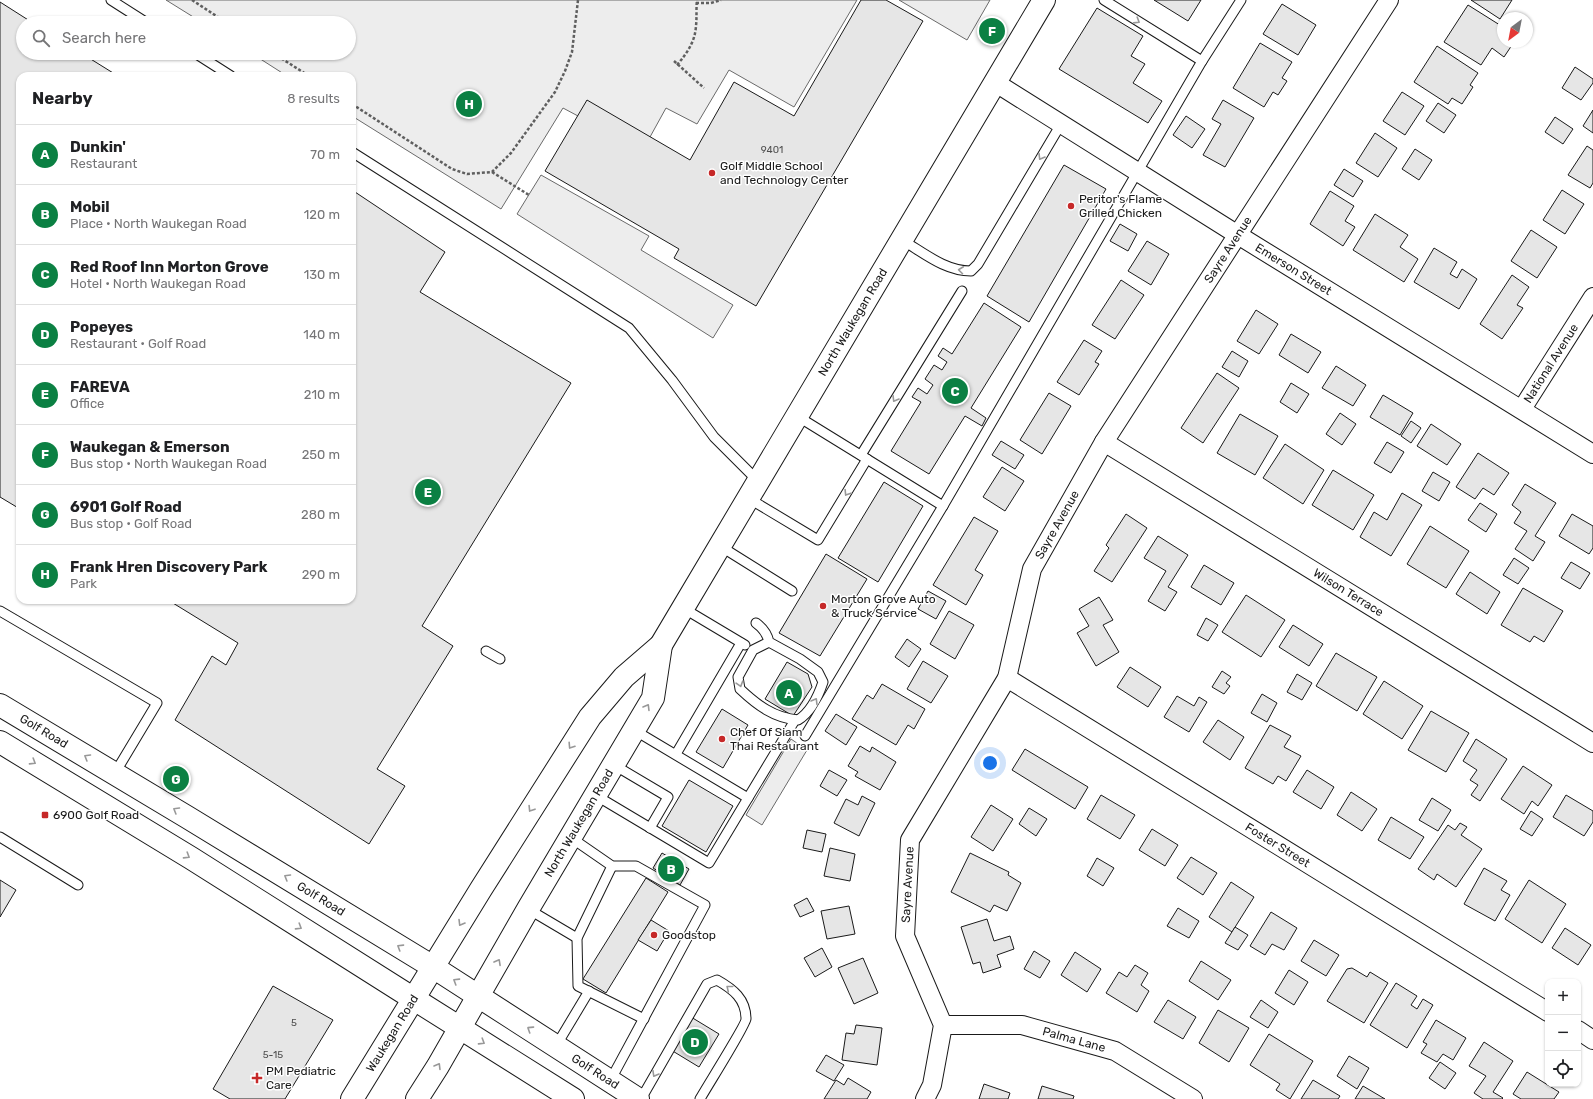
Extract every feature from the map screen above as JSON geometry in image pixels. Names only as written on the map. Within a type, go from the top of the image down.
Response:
[{"type":"main road","name":"North Waukegan Road","points":[[433,967],[590,717],[624,677],[661,645],[1044,0]]},
{"type":"main road","name":"North Waukegan Road","points":[[479,996],[570,837],[653,698],[661,645]]},
{"type":"main road","name":"Golf Road","points":[[0,705],[115,773],[433,967],[640,1099]]},
{"type":"main road","points":[[0,742],[191,858],[573,1099]]},
{"type":"main road","name":"Waukegan Road","points":[[352,1099],[433,967]]},
{"type":"main road","points":[[417,1099],[479,996]]},
{"type":"street","name":"Sayre Avenue","points":[[942,1025],[905,936],[910,840],[1007,678],[1032,569],[1104,442],[1389,0]]},
{"type":"street","name":"Emerson Street","points":[[996,83],[1238,236],[1593,454]]},
{"type":"street","name":"National Avenue","points":[[1522,409],[1593,297]]},
{"type":"street","name":"Wilson Terrace","points":[[1104,442],[1593,743]]},
{"type":"street","name":"Foster Street","points":[[1007,678],[1545,1010]]},
{"type":"street","points":[[925,1099],[932,1085],[942,1025]]},
{"type":"street","name":"Palma Lane","points":[[942,1025],[1022,1025],[1115,1051],[1193,1099]]},
{"type":"street","points":[[1581,1032],[1593,1040]]},
{"type":"lane","points":[[111,0],[136,16]]},
{"type":"lane","points":[[1104,0],[1202,61]]},
{"type":"lane","points":[[805,736],[943,506],[1202,61],[1241,0]]},
{"type":"lane","points":[[206,60],[225,72]]},
{"type":"lane","points":[[902,240],[946,267],[959,271],[971,271],[978,264],[1061,124]]},
{"type":"lane","points":[[356,155],[629,328],[668,374],[753,490],[818,540],[915,366],[962,291]]},
{"type":"lane","points":[[797,416],[943,506]]},
{"type":"lane","points":[[720,546],[792,591]]},
{"type":"lane","points":[[683,608],[753,650]]},
{"type":"lane","points":[[0,611],[157,703],[115,773]]},
{"type":"lane","points":[[756,623],[762,627],[768,635],[769,642]]},
{"type":"lane","points":[[769,642],[800,659],[818,672],[823,682],[819,693],[806,715],[798,720],[785,718],[766,711],[740,689],[738,677],[753,650],[769,642]]},
{"type":"lane","points":[[676,754],[741,643]]},
{"type":"lane","points":[[486,651],[500,659]]},
{"type":"lane","points":[[595,795],[709,863],[795,720]]},
{"type":"lane","points":[[634,730],[748,798]]},
{"type":"lane","points":[[613,765],[668,797],[650,828]]},
{"type":"lane","points":[[0,837],[78,885]]},
{"type":"lane","points":[[570,837],[612,866],[636,866],[705,905],[610,1081]]},
{"type":"lane","points":[[612,866],[577,938],[578,986],[644,1019]]},
{"type":"lane","points":[[528,909],[577,938]]},
{"type":"lane","points":[[640,1099],[707,984],[717,980],[730,987],[744,1003],[746,1021],[700,1099]]},
{"type":"lane","points":[[556,1046],[589,991]]},
{"type":"path","points":[[192,0],[216,16]]},
{"type":"path","points":[[492,172],[511,153],[555,92],[572,52],[578,0]]},
{"type":"path","points":[[677,65],[691,48],[696,25],[697,2],[711,3],[721,0]]},
{"type":"path","points":[[284,60],[303,72]]},
{"type":"path","points":[[674,61],[704,88]]},
{"type":"path","points":[[356,107],[452,169],[467,174],[492,172],[529,195]]},
{"type":"shaded area","points":[[166,0],[857,0],[794,107],[729,70],[697,124],[666,108],[650,137],[578,116],[563,108],[501,209],[356,118],[356,72],[281,72],[262,60],[356,60],[356,16],[192,16]]},
{"type":"shaded area","points":[[899,0],[990,0],[967,40]]},
{"type":"shaded area","points":[[541,175],[649,236],[641,250],[733,305],[713,338],[517,214]]},
{"type":"shaded area","points":[[791,739],[807,750],[762,825],[746,815]]},
{"type":"building","points":[[861,0],[886,0],[923,21],[756,306],[674,258],[679,249],[545,171],[587,100],[690,160],[734,82],[794,116]]},
{"type":"building","points":[[1154,0],[1201,0],[1188,21]]},
{"type":"building","points":[[1471,0],[1512,0],[1504,12],[1497,12],[1497,17]]},
{"type":"building","points":[[0,2],[22,16],[16,16],[16,60],[92,60],[112,72],[16,72],[16,507],[0,497]]},
{"type":"building","points":[[1282,4],[1316,25],[1298,55],[1263,34]]},
{"type":"building","points":[[1468,5],[1497,23],[1497,48],[1510,48],[1504,57],[1492,48],[1481,65],[1444,42]]},
{"type":"building","points":[[1097,8],[1143,36],[1131,56],[1145,64],[1133,83],[1162,101],[1148,123],[1059,69]]},
{"type":"building","points":[[1260,43],[1292,62],[1282,78],[1287,81],[1278,95],[1273,92],[1264,107],[1233,88]]},
{"type":"building","points":[[1437,46],[1478,73],[1470,85],[1473,87],[1462,104],[1452,98],[1448,104],[1414,82]]},
{"type":"building","points":[[1575,67],[1593,79],[1593,83],[1581,100],[1562,88]]},
{"type":"building","points":[[1402,92],[1424,106],[1405,135],[1383,121]]},
{"type":"building","points":[[1223,100],[1254,118],[1225,167],[1203,155],[1221,124],[1212,119]]},
{"type":"building","points":[[1438,103],[1456,115],[1444,133],[1426,121]]},
{"type":"building","points":[[1593,110],[1593,133],[1583,126]]},
{"type":"building","points":[[1186,116],[1205,129],[1192,148],[1173,135]]},
{"type":"building","points":[[1555,117],[1573,129],[1563,144],[1545,132]]},
{"type":"building","points":[[1375,133],[1397,148],[1378,177],[1356,163]]},
{"type":"building","points":[[1587,146],[1593,150],[1593,183],[1590,188],[1568,175]]},
{"type":"building","points":[[1415,149],[1432,160],[1419,180],[1402,169]]},
{"type":"building","points":[[1064,165],[1106,189],[1029,322],[987,296]]},
{"type":"building","points":[[1344,169],[1363,181],[1353,197],[1334,185]]},
{"type":"building","points":[[1562,190],[1584,204],[1565,234],[1543,220]]},
{"type":"building","points":[[1330,191],[1354,206],[1345,221],[1355,227],[1343,246],[1310,224]]},
{"type":"building","points":[[356,193],[445,252],[420,292],[571,383],[422,626],[453,646],[377,769],[405,786],[369,844],[175,720],[212,656],[226,665],[238,643],[175,604],[356,604]]},
{"type":"building","points":[[1375,214],[1408,235],[1400,247],[1418,259],[1404,282],[1353,250]]},
{"type":"building","points":[[1120,224],[1137,234],[1128,251],[1110,241]]},
{"type":"building","points":[[1531,230],[1557,247],[1537,278],[1511,261]]},
{"type":"building","points":[[1147,241],[1169,254],[1151,285],[1128,271]]},
{"type":"building","points":[[1434,248],[1457,262],[1450,274],[1457,278],[1462,269],[1477,279],[1459,309],[1414,282]]},
{"type":"building","points":[[1512,275],[1529,287],[1517,305],[1523,308],[1502,339],[1480,324]]},
{"type":"building","points":[[1121,280],[1144,295],[1115,339],[1092,325]]},
{"type":"building","points":[[984,303],[1021,327],[971,408],[986,418],[982,426],[965,416],[929,474],[891,451],[921,402],[912,397],[918,388],[927,394],[933,385],[925,379],[934,365],[942,370],[947,362],[938,356],[943,348],[952,354]]},
{"type":"building","points":[[1256,310],[1278,324],[1259,354],[1237,341]]},
{"type":"building","points":[[1291,334],[1321,352],[1308,373],[1279,355]]},
{"type":"building","points":[[1084,340],[1102,351],[1095,362],[1099,364],[1079,395],[1057,382]]},
{"type":"building","points":[[1232,351],[1248,361],[1239,377],[1222,367]]},
{"type":"building","points":[[1336,366],[1366,385],[1353,406],[1322,388]]},
{"type":"building","points":[[1217,373],[1239,388],[1203,443],[1181,428]]},
{"type":"building","points":[[1291,383],[1309,394],[1297,413],[1280,402]]},
{"type":"building","points":[[1049,393],[1071,406],[1042,454],[1020,440]]},
{"type":"building","points":[[1383,395],[1413,413],[1400,435],[1370,417]]},
{"type":"building","points":[[1340,413],[1356,424],[1342,445],[1326,434]]},
{"type":"building","points":[[1240,414],[1278,436],[1255,475],[1217,453]]},
{"type":"building","points":[[1411,421],[1421,428],[1411,443],[1401,436]]},
{"type":"building","points":[[1431,424],[1461,444],[1447,465],[1417,446]]},
{"type":"building","points":[[1001,441],[1024,455],[1015,469],[992,455]]},
{"type":"building","points":[[1387,442],[1404,452],[1391,473],[1374,463]]},
{"type":"building","points":[[1285,444],[1324,470],[1303,504],[1263,478]]},
{"type":"building","points":[[1478,453],[1509,473],[1494,495],[1483,488],[1475,499],[1456,487]]},
{"type":"building","points":[[1002,467],[1024,481],[1005,511],[983,497]]},
{"type":"building","points":[[1333,470],[1374,495],[1353,530],[1312,505]]},
{"type":"building","points":[[1433,472],[1450,482],[1439,501],[1422,491]]},
{"type":"building","points":[[884,482],[923,506],[878,582],[838,558]]},
{"type":"building","points":[[1525,484],[1556,503],[1535,536],[1545,542],[1533,561],[1515,549],[1527,531],[1514,523],[1521,512],[1512,505]]},
{"type":"building","points":[[1402,493],[1422,505],[1391,556],[1360,537],[1374,512],[1387,520]]},
{"type":"building","points":[[1480,503],[1497,514],[1486,532],[1468,520]]},
{"type":"building","points":[[1126,514],[1147,528],[1112,582],[1094,571],[1109,548],[1106,545]]},
{"type":"building","points":[[1572,514],[1593,526],[1593,548],[1589,554],[1559,536]]},
{"type":"building","points":[[974,517],[998,531],[975,570],[983,575],[966,605],[933,585]]},
{"type":"building","points":[[1430,526],[1469,551],[1446,588],[1407,564]]},
{"type":"building","points":[[1158,536],[1188,555],[1168,587],[1177,592],[1165,611],[1148,601],[1166,571],[1144,558]]},
{"type":"building","name":"Morton Grove Auto & Truck Service","points":[[826,554],[867,579],[820,656],[779,633]]},
{"type":"building","points":[[1514,558],[1529,568],[1518,584],[1503,575]]},
{"type":"building","points":[[1571,562],[1590,573],[1580,589],[1561,578]]},
{"type":"building","points":[[1204,565],[1234,583],[1221,605],[1191,587]]},
{"type":"building","points":[[1470,572],[1500,592],[1487,614],[1456,594]]},
{"type":"building","points":[[1523,588],[1563,611],[1544,642],[1534,636],[1530,642],[1501,625]]},
{"type":"building","points":[[928,591],[946,601],[936,619],[918,609]]},
{"type":"building","points":[[1246,595],[1285,620],[1261,657],[1222,632]]},
{"type":"building","points":[[1099,597],[1113,620],[1103,625],[1119,652],[1096,666],[1077,633],[1089,626],[1079,609]]},
{"type":"building","points":[[949,611],[974,625],[955,659],[930,644]]},
{"type":"building","points":[[1206,618],[1218,625],[1208,641],[1197,635]]},
{"type":"building","points":[[1293,625],[1323,644],[1309,666],[1279,647]]},
{"type":"building","points":[[907,639],[921,649],[909,667],[895,657]]},
{"type":"building","points":[[1336,653],[1377,677],[1357,711],[1316,686]]},
{"type":"building","points":[[923,661],[948,676],[931,703],[907,689]]},
{"type":"building","points":[[787,662],[808,674],[812,687],[793,716],[765,699]]},
{"type":"building","points":[[1130,667],[1161,687],[1148,707],[1117,687]]},
{"type":"building","points":[[1222,671],[1231,677],[1226,683],[1230,686],[1224,694],[1212,687]]},
{"type":"building","points":[[1297,674],[1312,683],[1302,700],[1287,692]]},
{"type":"building","points":[[1384,681],[1423,706],[1402,739],[1363,714]]},
{"type":"building","points":[[882,684],[925,709],[914,729],[908,725],[896,745],[852,719],[867,695],[873,699]]},
{"type":"building","points":[[1262,694],[1277,703],[1267,722],[1251,713]]},
{"type":"building","points":[[1177,696],[1194,706],[1199,697],[1207,702],[1189,732],[1164,717]]},
{"type":"building","name":"Chef Of Siam Thai Restaurant","points":[[722,709],[748,725],[723,768],[696,752]]},
{"type":"building","points":[[1431,711],[1469,733],[1446,772],[1408,750]]},
{"type":"building","points":[[836,714],[857,727],[846,745],[825,731]]},
{"type":"building","points":[[1218,720],[1244,737],[1230,760],[1203,742]]},
{"type":"building","points":[[1270,725],[1291,736],[1284,747],[1301,756],[1286,781],[1278,776],[1273,784],[1245,768]]},
{"type":"building","points":[[1476,739],[1507,759],[1480,801],[1471,795],[1478,785],[1470,780],[1477,770],[1463,761]]},
{"type":"building","points":[[860,746],[870,752],[872,747],[896,762],[880,790],[855,776],[858,772],[848,766]]},
{"type":"building","points":[[1025,749],[1088,787],[1075,809],[1012,770]]},
{"type":"building","points":[[1523,766],[1552,785],[1538,806],[1532,801],[1524,814],[1501,799]]},
{"type":"building","points":[[829,770],[847,780],[837,796],[820,786]]},
{"type":"building","points":[[1307,770],[1334,787],[1321,809],[1293,792]]},
{"type":"building","points":[[689,780],[733,806],[706,852],[662,826]]},
{"type":"building","points":[[1351,792],[1377,809],[1362,831],[1337,815]]},
{"type":"building","points":[[1101,795],[1135,815],[1120,839],[1087,819]]},
{"type":"building","points":[[1566,795],[1593,811],[1593,822],[1584,836],[1553,817]]},
{"type":"building","points":[[862,796],[875,803],[859,836],[834,823],[846,799],[858,805]]},
{"type":"building","points":[[1432,798],[1451,810],[1438,831],[1419,820]]},
{"type":"building","points":[[991,805],[1013,819],[993,851],[971,837]]},
{"type":"building","points":[[1029,808],[1047,819],[1036,836],[1019,824]]},
{"type":"building","points":[[1531,811],[1543,819],[1532,836],[1520,829]]},
{"type":"building","points":[[1391,817],[1424,837],[1410,859],[1378,840]]},
{"type":"building","points":[[1460,823],[1467,827],[1461,835],[1482,849],[1456,887],[1437,874],[1434,880],[1418,869],[1448,825],[1455,830]]},
{"type":"building","points":[[1152,829],[1178,845],[1165,866],[1139,850]]},
{"type":"building","points":[[807,830],[826,834],[822,852],[803,848]]},
{"type":"building","points":[[830,848],[855,854],[850,881],[824,876]]},
{"type":"building","points":[[662,853],[689,869],[680,885],[653,868]]},
{"type":"building","points":[[970,853],[1009,872],[1008,875],[1021,883],[1007,911],[994,905],[990,912],[951,892]]},
{"type":"building","points":[[1191,857],[1217,873],[1203,895],[1177,878]]},
{"type":"building","points":[[1097,858],[1114,868],[1103,886],[1087,876]]},
{"type":"building","points":[[1484,868],[1507,881],[1501,890],[1510,895],[1495,921],[1464,904]]},
{"type":"building","name":"Goodstop","points":[[646,878],[668,892],[606,993],[583,979]]},
{"type":"building","points":[[0,880],[16,890],[0,917]]},
{"type":"building","points":[[1529,880],[1566,904],[1542,943],[1505,919]]},
{"type":"building","points":[[1231,882],[1254,897],[1232,932],[1209,917]]},
{"type":"building","points":[[807,898],[814,911],[800,917],[794,905]]},
{"type":"building","points":[[849,906],[855,934],[827,939],[821,911]]},
{"type":"building","points":[[1178,908],[1199,921],[1189,938],[1167,926]]},
{"type":"building","points":[[1271,912],[1297,928],[1284,950],[1272,944],[1265,955],[1250,946]]},
{"type":"building","points":[[987,919],[994,941],[1010,936],[1014,949],[997,955],[1001,967],[983,973],[980,962],[973,964],[961,927]]},
{"type":"building","name":"Goodstop","points":[[651,920],[669,931],[657,951],[638,940]]},
{"type":"building","points":[[1235,927],[1248,935],[1238,950],[1225,943]]},
{"type":"building","points":[[1565,928],[1591,945],[1578,965],[1552,948]]},
{"type":"building","points":[[1314,940],[1339,955],[1326,976],[1301,961]]},
{"type":"building","points":[[822,948],[832,967],[815,977],[804,958]]},
{"type":"building","points":[[1034,951],[1050,961],[1040,978],[1024,969]]},
{"type":"building","points":[[1075,952],[1101,969],[1087,992],[1061,975]]},
{"type":"building","points":[[863,958],[878,993],[854,1004],[838,968]]},
{"type":"building","points":[[1201,961],[1231,980],[1218,1000],[1189,981]]},
{"type":"building","points":[[1135,965],[1148,973],[1141,985],[1149,991],[1137,1012],[1106,993],[1119,972],[1127,977]]},
{"type":"building","points":[[1352,968],[1367,977],[1370,972],[1388,983],[1364,1023],[1327,1001],[1347,969]]},
{"type":"building","points":[[1289,970],[1308,982],[1294,1005],[1275,993]]},
{"type":"building","points":[[1396,983],[1417,996],[1411,1005],[1417,1009],[1423,999],[1433,1005],[1407,1048],[1370,1025]]},
{"type":"building","points":[[273,986],[333,1020],[285,1099],[230,1099],[213,1089]]},
{"type":"building","points":[[1168,1000],[1196,1017],[1183,1039],[1154,1022]]},
{"type":"building","points":[[1261,1000],[1278,1012],[1268,1028],[1250,1017]]},
{"type":"building","points":[[1218,1010],[1249,1028],[1229,1062],[1199,1043]]},
{"type":"building","points":[[691,1017],[719,1034],[699,1067],[671,1050]]},
{"type":"building","points":[[1436,1020],[1466,1038],[1453,1060],[1443,1054],[1437,1062],[1421,1053],[1427,1044],[1423,1042]]},
{"type":"building","points":[[856,1025],[882,1028],[877,1065],[842,1060],[846,1033],[854,1034]]},
{"type":"building","points":[[1269,1034],[1313,1061],[1290,1099],[1276,1090],[1280,1084],[1250,1065]]},
{"type":"building","points":[[1484,1042],[1513,1061],[1493,1092],[1503,1098],[1502,1099],[1483,1099],[1474,1093],[1486,1076],[1469,1066]]},
{"type":"building","points":[[826,1055],[844,1065],[834,1081],[816,1071]]},
{"type":"building","points":[[1349,1056],[1369,1068],[1357,1089],[1337,1076]]},
{"type":"building","points":[[1440,1062],[1456,1073],[1445,1089],[1429,1078]]},
{"type":"building","points":[[1527,1072],[1545,1083],[1545,1087],[1551,1087],[1559,1092],[1554,1099],[1521,1099],[1513,1094]]},
{"type":"building","points":[[848,1078],[871,1092],[867,1099],[824,1099],[836,1080],[844,1085]]},
{"type":"building","points":[[1313,1080],[1340,1096],[1338,1099],[1301,1099]]},
{"type":"building","points":[[984,1084],[1010,1093],[1008,1099],[979,1099]]},
{"type":"building","points":[[1042,1086],[1074,1096],[1073,1099],[1038,1099]]},
{"type":"building","points":[[1363,1086],[1385,1099],[1355,1099]]},
{"type":"place","name":"Waukegan & Emerson","points":[[992,31]]},
{"type":"place","name":"Frank Hren Discovery Park","points":[[469,104]]},
{"type":"place","name":"Golf Middle School and Technology Center","points":[[712,173]]},
{"type":"place","name":"Peritor's Flame Grilled Chicken","points":[[1071,206]]},
{"type":"place","name":"Red Roof Inn Morton Grove","points":[[955,391]]},
{"type":"place","name":"FAREVA","points":[[428,492]]},
{"type":"place","name":"Morton Grove Auto & Truck Service","points":[[823,606]]},
{"type":"place","name":"Dunkin'","points":[[789,693]]},
{"type":"place","name":"Chef Of Siam Thai Restaurant","points":[[722,739]]},
{"type":"place","name":"6901 Golf Road","points":[[176,779]]},
{"type":"place","name":"6900 Golf Road","points":[[45,815]]},
{"type":"place","name":"Mobil","points":[[671,869]]},
{"type":"place","name":"Goodstop","points":[[654,935]]},
{"type":"place","name":"Popeyes","points":[[695,1042]]},
{"type":"place","name":"PM Pediatric Care","points":[[257,1078]]}]
